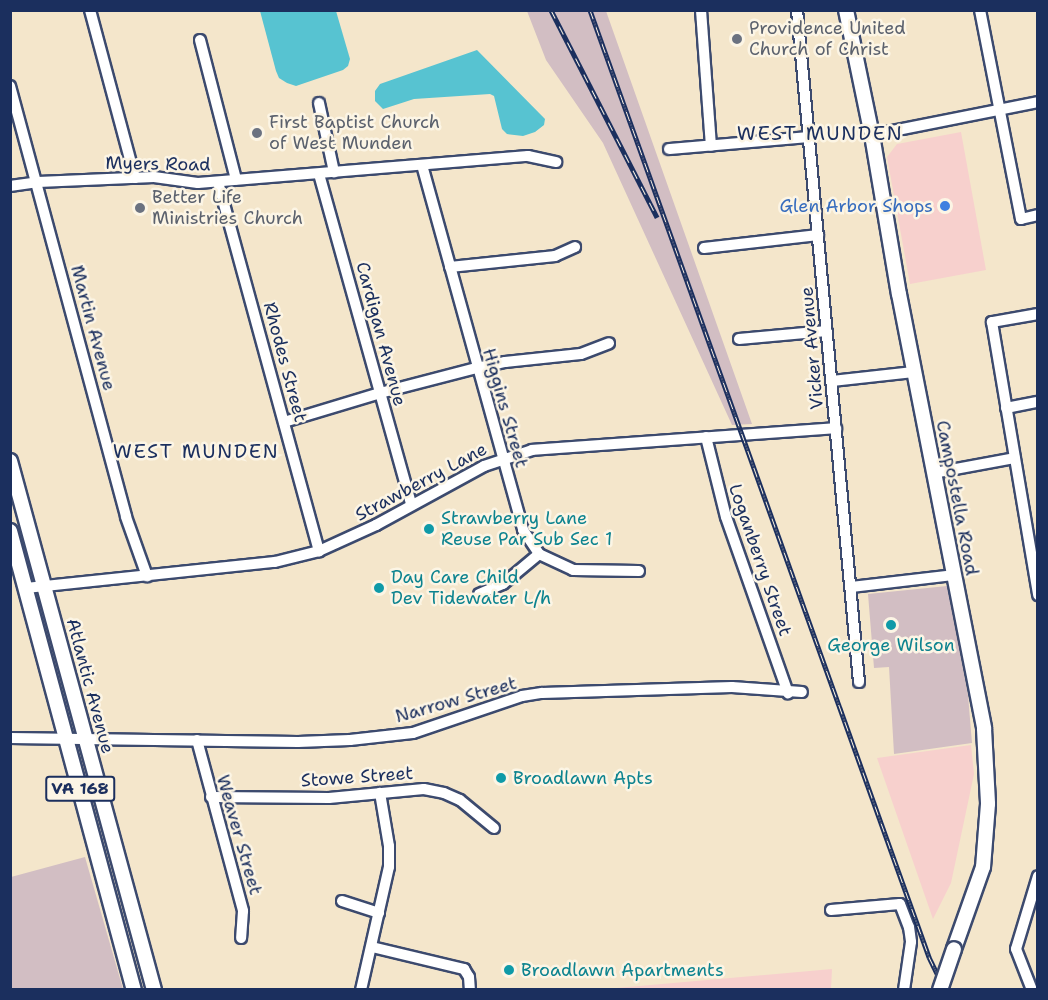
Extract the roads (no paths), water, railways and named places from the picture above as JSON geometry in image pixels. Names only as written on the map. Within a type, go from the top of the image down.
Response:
[{"type":"main road","name":"Campostella Road","points":[[846,10],[872,135],[914,372],[984,729],[988,804],[983,867],[940,990]]},
{"type":"main road","name":"Atlantic Avenue","points":[[10,461],[154,990]]},
{"type":"main road","name":"Atlantic Avenue","points":[[10,531],[134,990]]},
{"type":"street","points":[[90,10],[135,178]]},
{"type":"street","points":[[701,10],[711,146]]},
{"type":"street","name":"Vicker Avenue","points":[[797,10],[859,682]]},
{"type":"street","points":[[980,10],[1021,219],[1038,215]]},
{"type":"street","points":[[200,40],[236,179]]},
{"type":"street","name":"Martin Avenue","points":[[10,86],[38,182],[126,517],[147,576]]},
{"type":"street","points":[[872,135],[1038,102]]},
{"type":"street","points":[[319,103],[334,172]]},
{"type":"street","points":[[669,149],[809,137]]},
{"type":"street","name":"Myers Road","points":[[10,186],[38,182],[135,178],[164,178],[198,183],[218,182],[528,156],[556,162]]},
{"type":"street","name":"Higgins Street","points":[[422,165],[523,531],[538,554]]},
{"type":"street","name":"Cardigan Avenue","points":[[319,174],[411,504]]},
{"type":"street","name":"Rhodes Street","points":[[218,182],[319,551]]},
{"type":"street","points":[[704,248],[818,235]]},
{"type":"street","points":[[450,267],[555,256],[575,247]]},
{"type":"street","points":[[1038,314],[992,322],[1036,564],[1038,595]]},
{"type":"street","points":[[739,339],[827,331]]},
{"type":"street","points":[[284,422],[380,393],[477,368],[505,362],[581,354],[609,343]]},
{"type":"street","points":[[832,381],[914,372]]},
{"type":"street","points":[[1006,408],[1038,402]]},
{"type":"street","name":"Strawberry Lane","points":[[26,588],[275,562],[319,551],[367,530],[411,504],[502,458],[532,450],[572,445],[837,428]]},
{"type":"street","name":"Loganberry Street","points":[[706,437],[726,517],[788,693]]},
{"type":"street","points":[[934,473],[1015,458]]},
{"type":"street","points":[[479,594],[503,584],[538,554],[573,570],[639,571]]},
{"type":"street","points":[[852,587],[954,575]]},
{"type":"street","name":"Narrow Street","points":[[10,738],[298,742],[375,738],[432,728],[522,696],[569,691],[732,687],[802,693]]},
{"type":"street","name":"Weaver Street","points":[[197,740],[210,797],[243,911],[241,938]]},
{"type":"street","name":"Stowe Street","points":[[210,797],[329,798],[424,789],[444,793],[460,800],[494,828]]},
{"type":"street","points":[[361,990],[372,947],[389,856],[380,793]]},
{"type":"street","points":[[1032,990],[1016,949],[1038,876]]},
{"type":"street","points":[[342,902],[379,913]]},
{"type":"street","points":[[831,910],[900,904],[909,927],[911,942],[904,990]]},
{"type":"street","points":[[372,947],[464,969],[469,977],[470,990]]},
{"type":"water","points":[[260,11],[336,11],[350,59],[348,66],[343,70],[296,86],[279,78]]},
{"type":"water","points":[[477,50],[545,119],[544,125],[535,132],[523,136],[507,134],[502,129],[494,96],[490,94],[414,99],[383,109],[375,101],[375,91],[380,84]]},
{"type":"railway","points":[[551,10],[657,217]]},
{"type":"railway","points":[[590,10],[929,957],[945,990]]},
{"type":"place","name":"Providence United Church of Christ","points":[[737,39]]},
{"type":"place","name":"First Baptist Church of West Munden","points":[[257,133]]},
{"type":"place","name":"Glen Arbor Shops","points":[[945,206]]},
{"type":"place","name":"Better Life Ministries Church","points":[[140,208]]},
{"type":"place","name":"Strawberry Lane Reuse Par Sub Sec 1","points":[[429,529]]},
{"type":"place","name":"Day Care Child Dev Tidewater L/h","points":[[379,588]]},
{"type":"place","name":"George Wilson","points":[[891,625]]},
{"type":"place","name":"Broadlawn Apts","points":[[501,778]]},
{"type":"place","name":"Broadlawn Apartments","points":[[509,970]]},
{"type":"district","name":"WEST MUNDEN","points":[[820,133]]},
{"type":"district","name":"WEST MUNDEN","points":[[196,451]]}]
